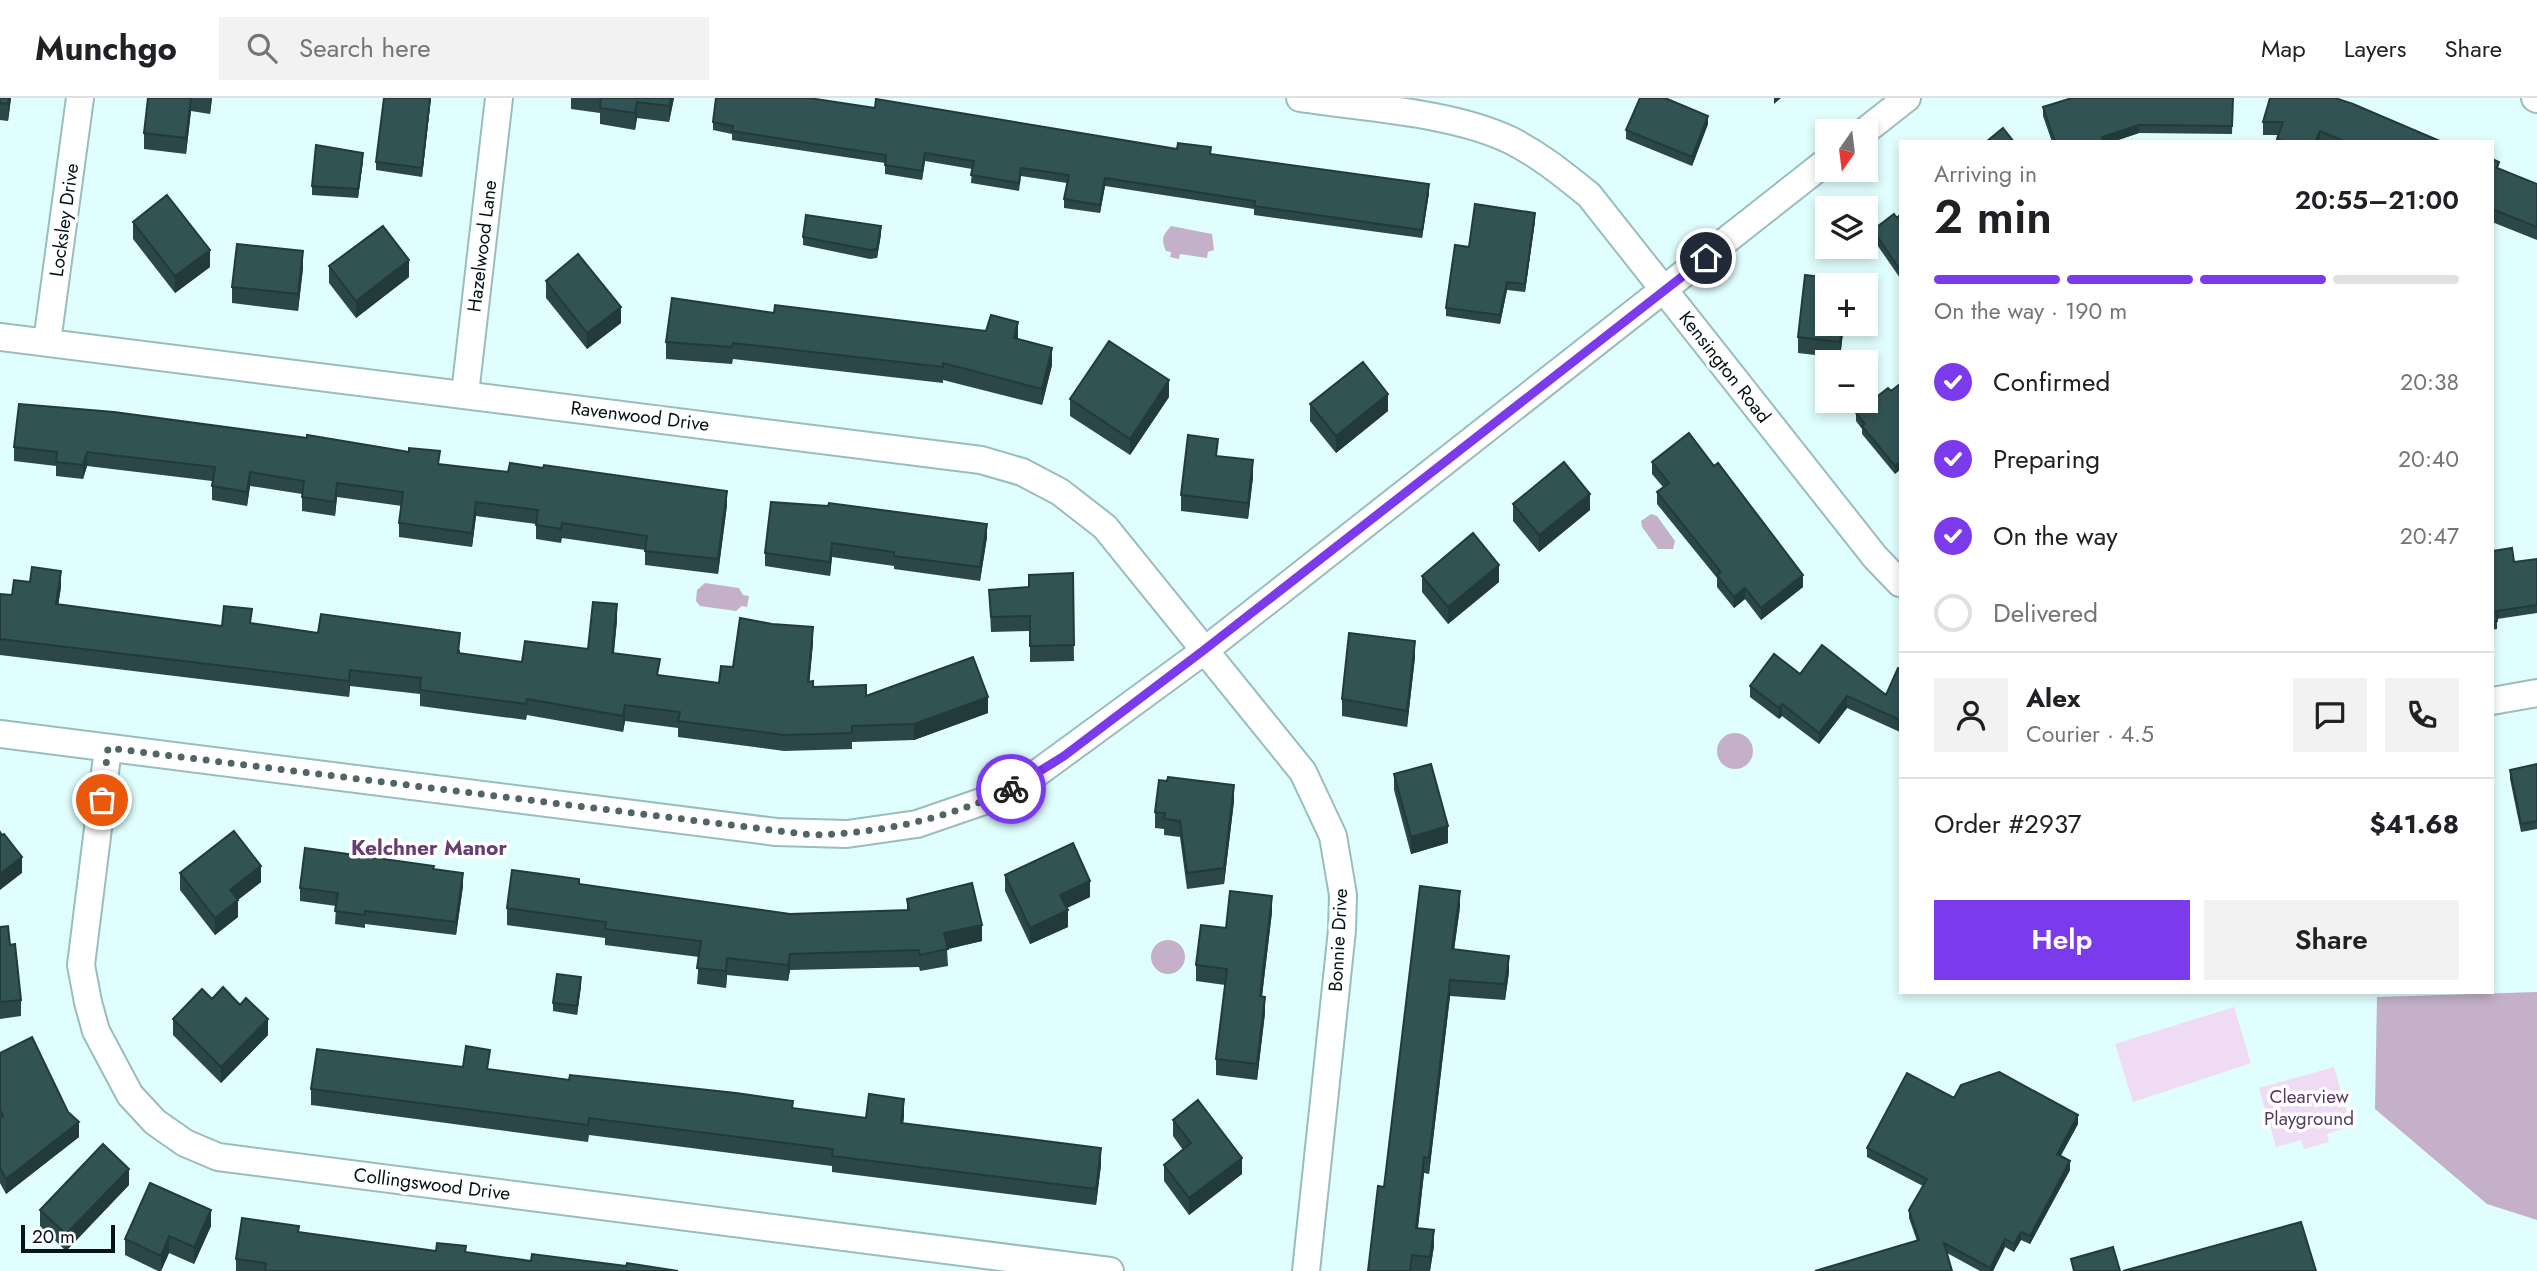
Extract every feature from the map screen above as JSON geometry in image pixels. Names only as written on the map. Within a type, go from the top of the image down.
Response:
[{"type":"street","name":"Locksley Drive","points":[[47,342],[80,98]]},
{"type":"street","name":"Hazelwood Lane","points":[[465,394],[499,98]]},
{"type":"street","name":"Kensington Road","points":[[1300,98],[1464,124],[1508,139],[1549,162],[1588,195],[1875,557],[1899,582]]},
{"type":"street","points":[[1878,121],[1907,98]]},
{"type":"street","points":[[0,734],[776,832],[847,834],[929,821],[1017,786],[1064,756],[1204,650],[1815,171]]},
{"type":"street","name":"Ravenwood Drive","points":[[0,337],[981,460],[1022,472],[1060,492],[1105,527],[1204,650]]},
{"type":"street","name":"Bonnie Drive","points":[[1204,650],[1303,772],[1334,836],[1340,868],[1342,930],[1306,1271]]},
{"type":"street","points":[[2494,701],[2537,693]]},
{"type":"street","name":"Collingswood Drive","points":[[108,748],[82,965],[88,1002],[96,1031],[130,1095],[155,1122],[185,1143],[218,1157],[1110,1271]]},
{"type":"green space","points":[[2234,1007],[2251,1063],[2133,1102],[2115,1044]]},
{"type":"green space","name":"Clearview Playground","points":[[2334,1067],[2351,1126],[2327,1134],[2329,1142],[2304,1149],[2301,1140],[2276,1147],[2259,1088]]},
{"type":"shaded area","points":[[1171,226],[1212,234],[1214,250],[1208,252],[1207,258],[1180,254],[1179,259],[1170,257],[1171,252],[1166,251],[1163,240]]},
{"type":"shaded area","points":[[1651,514],[1657,516],[1675,541],[1673,549],[1658,549],[1642,527],[1641,521]]},
{"type":"shaded area","points":[[705,583],[739,588],[743,595],[749,596],[747,607],[742,606],[736,611],[700,606],[696,601],[697,590]]},
{"type":"shaded area","points":[[1735,733],[1748,738],[1753,751],[1748,764],[1735,769],[1722,764],[1717,751],[1722,738]]},
{"type":"shaded area","points":[[1168,940],[1180,945],[1185,957],[1180,969],[1168,974],[1156,969],[1151,957],[1156,945]]},
{"type":"shaded area","points":[[2537,992],[2537,1220],[2487,1204],[2375,1109],[2377,997]]},
{"type":"building","points":[[0,98],[9,98],[8,104],[0,103]]},
{"type":"building","points":[[148,98],[191,98],[186,138],[144,133]]},
{"type":"building","points":[[384,98],[430,98],[422,168],[376,162]]},
{"type":"building","points":[[601,98],[671,98],[669,106],[637,102],[635,113],[600,108]]},
{"type":"building","points":[[716,98],[809,98],[875,108],[876,99],[1177,149],[1178,143],[1211,147],[1210,154],[1429,184],[1422,230],[1254,206],[1255,201],[1105,178],[1100,205],[1064,199],[1069,175],[1021,168],[1019,183],[971,175],[974,161],[925,153],[922,171],[885,165],[886,155],[732,131],[733,126],[713,122]]},
{"type":"building","points":[[1640,98],[1665,98],[1708,116],[1692,157],[1626,130]]},
{"type":"building","points":[[2072,98],[2233,98],[2232,126],[2139,125],[2102,137],[2103,140],[2054,140],[2043,107]]},
{"type":"building","points":[[2270,98],[2335,98],[2437,140],[2341,140],[2320,131],[2316,140],[2280,140],[2277,139],[2283,122],[2263,122]]},
{"type":"building","points":[[2003,128],[2012,140],[1988,140]]},
{"type":"building","points":[[316,145],[363,153],[358,189],[312,186]]},
{"type":"building","points":[[2494,160],[2499,162],[2497,168],[2537,184],[2537,227],[2494,210]]},
{"type":"building","points":[[167,195],[210,250],[175,276],[133,222]]},
{"type":"building","points":[[1475,204],[1535,213],[1525,284],[1507,282],[1500,315],[1446,308],[1455,245],[1469,247]]},
{"type":"building","points":[[1894,214],[1897,218],[1899,216],[1899,269],[1878,237],[1878,226]]},
{"type":"building","points":[[806,215],[881,226],[877,249],[870,250],[803,237]]},
{"type":"building","points":[[383,226],[409,260],[356,301],[329,266]]},
{"type":"building","points":[[237,244],[303,251],[298,294],[232,287]]},
{"type":"building","points":[[578,254],[621,307],[587,333],[546,281]]},
{"type":"building","points":[[1805,275],[1815,276],[1815,336],[1841,336],[1840,342],[1798,337]]},
{"type":"building","points":[[672,298],[774,313],[775,305],[986,331],[991,315],[1018,322],[1014,338],[1052,348],[1042,389],[943,363],[943,367],[733,343],[732,347],[666,342]]},
{"type":"building","points":[[1109,341],[1169,380],[1130,439],[1070,399]]},
{"type":"building","points":[[1363,362],[1388,394],[1336,436],[1310,404]]},
{"type":"building","points":[[1899,385],[1899,463],[1895,466],[1862,426],[1865,424],[1856,413],[1878,413],[1878,396],[1888,388],[1891,391]]},
{"type":"building","points":[[19,404],[114,412],[307,438],[307,435],[409,452],[409,448],[440,451],[438,464],[508,472],[510,463],[543,468],[544,465],[727,491],[718,559],[645,551],[647,536],[562,523],[561,529],[536,525],[538,510],[476,502],[472,533],[399,523],[403,492],[337,483],[335,502],[302,497],[304,481],[250,472],[247,492],[212,486],[215,467],[87,452],[83,465],[56,462],[57,452],[14,447]]},
{"type":"building","points":[[1689,433],[1714,466],[1718,463],[1803,575],[1761,608],[1745,588],[1734,597],[1717,575],[1721,572],[1657,492],[1669,483],[1652,462]]},
{"type":"building","points":[[1188,435],[1218,439],[1216,456],[1253,460],[1248,503],[1181,495]]},
{"type":"building","points":[[1564,462],[1590,494],[1539,535],[1513,504]]},
{"type":"building","points":[[771,502],[828,506],[829,503],[987,524],[980,567],[894,556],[894,552],[832,543],[830,562],[765,553]]},
{"type":"building","points":[[1473,533],[1499,565],[1448,607],[1422,576]]},
{"type":"building","points":[[2512,548],[2514,562],[2537,559],[2537,605],[2496,611],[2497,621],[2494,622],[2494,551]]},
{"type":"building","points":[[32,567],[61,571],[56,604],[222,626],[224,606],[252,609],[250,623],[318,633],[321,614],[460,633],[458,653],[522,662],[525,641],[588,649],[593,602],[617,604],[612,653],[660,659],[657,675],[719,683],[721,666],[733,667],[740,618],[813,627],[808,682],[813,681],[813,687],[866,685],[866,696],[973,657],[988,697],[914,724],[852,726],[852,733],[784,735],[678,721],[680,712],[625,705],[623,716],[527,699],[526,704],[420,690],[421,678],[350,670],[349,681],[0,639],[0,594],[12,595],[14,580],[30,582]]},
{"type":"building","points":[[1073,573],[1074,645],[1030,646],[1030,616],[991,617],[989,590],[1029,587],[1029,575]]},
{"type":"building","points":[[1349,633],[1415,641],[1407,711],[1342,699]]},
{"type":"building","points":[[1822,645],[1886,695],[1898,668],[1899,720],[1847,696],[1819,733],[1782,704],[1779,708],[1750,686],[1774,654],[1800,674]]},
{"type":"building","points":[[1431,764],[1448,826],[1411,837],[1394,774]]},
{"type":"building","points":[[2537,764],[2537,821],[2521,824],[2510,770]]},
{"type":"building","points":[[1168,777],[1234,785],[1224,868],[1187,873],[1180,821],[1164,819],[1165,813],[1155,812],[1159,780],[1167,781]]},
{"type":"building","points":[[234,831],[261,866],[230,890],[238,900],[215,918],[180,873]]},
{"type":"building","points":[[0,832],[22,857],[0,874]]},
{"type":"building","points":[[1073,843],[1090,881],[1060,895],[1068,910],[1030,928],[1005,875]]},
{"type":"building","points":[[305,848],[434,866],[433,869],[463,873],[456,922],[365,911],[365,915],[335,911],[338,893],[300,888]]},
{"type":"building","points":[[512,870],[579,879],[579,884],[790,914],[909,910],[907,899],[972,883],[982,925],[944,933],[948,949],[920,955],[919,950],[790,954],[788,965],[727,958],[726,971],[697,968],[701,941],[605,929],[606,922],[507,908]]},
{"type":"building","points":[[1420,886],[1460,891],[1452,949],[1509,956],[1505,984],[1450,980],[1429,1158],[1424,1157],[1416,1228],[1434,1230],[1430,1257],[1412,1255],[1410,1271],[1368,1271],[1378,1186],[1384,1187]]},
{"type":"building","points":[[1230,891],[1272,896],[1260,996],[1265,997],[1257,1064],[1216,1059],[1227,969],[1196,965],[1201,925],[1226,928]]},
{"type":"building","points":[[8,926],[10,945],[15,944],[21,1000],[0,1002],[0,927]]},
{"type":"building","points":[[557,974],[581,977],[577,1006],[553,1003]]},
{"type":"building","points":[[223,987],[240,1005],[246,998],[268,1019],[221,1067],[173,1019],[202,989],[212,999]]},
{"type":"building","points":[[32,1037],[68,1112],[79,1122],[6,1179],[0,1168],[0,1118],[3,1116],[0,1110],[0,1053]]},
{"type":"building","points":[[466,1046],[490,1050],[487,1069],[569,1080],[570,1075],[736,1093],[793,1101],[792,1108],[866,1118],[869,1094],[904,1099],[901,1123],[1101,1148],[1096,1189],[832,1156],[833,1149],[589,1118],[588,1125],[311,1089],[317,1049],[463,1067]]},
{"type":"building","points":[[1999,1072],[2078,1115],[2057,1154],[2070,1161],[2030,1236],[2021,1232],[2014,1244],[2005,1239],[1990,1268],[1944,1243],[1952,1271],[1815,1271],[1919,1240],[1909,1210],[1927,1179],[1867,1148],[1907,1073],[1954,1098],[1961,1085]]},
{"type":"building","points":[[1198,1100],[1242,1158],[1189,1198],[1164,1165],[1191,1143],[1173,1120]]},
{"type":"building","points":[[103,1144],[129,1169],[66,1234],[40,1210]]},
{"type":"building","points":[[150,1183],[211,1210],[194,1247],[169,1236],[161,1256],[125,1239]]},
{"type":"building","points":[[242,1218],[299,1226],[298,1232],[436,1251],[437,1243],[466,1246],[465,1252],[531,1261],[532,1254],[678,1271],[265,1271],[266,1263],[236,1259]]},
{"type":"building","points":[[2301,1222],[2316,1271],[2123,1271]]},
{"type":"building","points":[[2113,1247],[2120,1271],[2074,1271],[2071,1259]]},
{"type":"way so far","points":[[102,800],[108,748],[812,835],[847,834],[917,824],[951,814],[1011,789]]},
{"type":"district","name":"Kelchner Manor","points":[[429,848]]},
{"type":"route","points":[[1011,789],[1064,756],[1204,650],[1706,258]]}]
